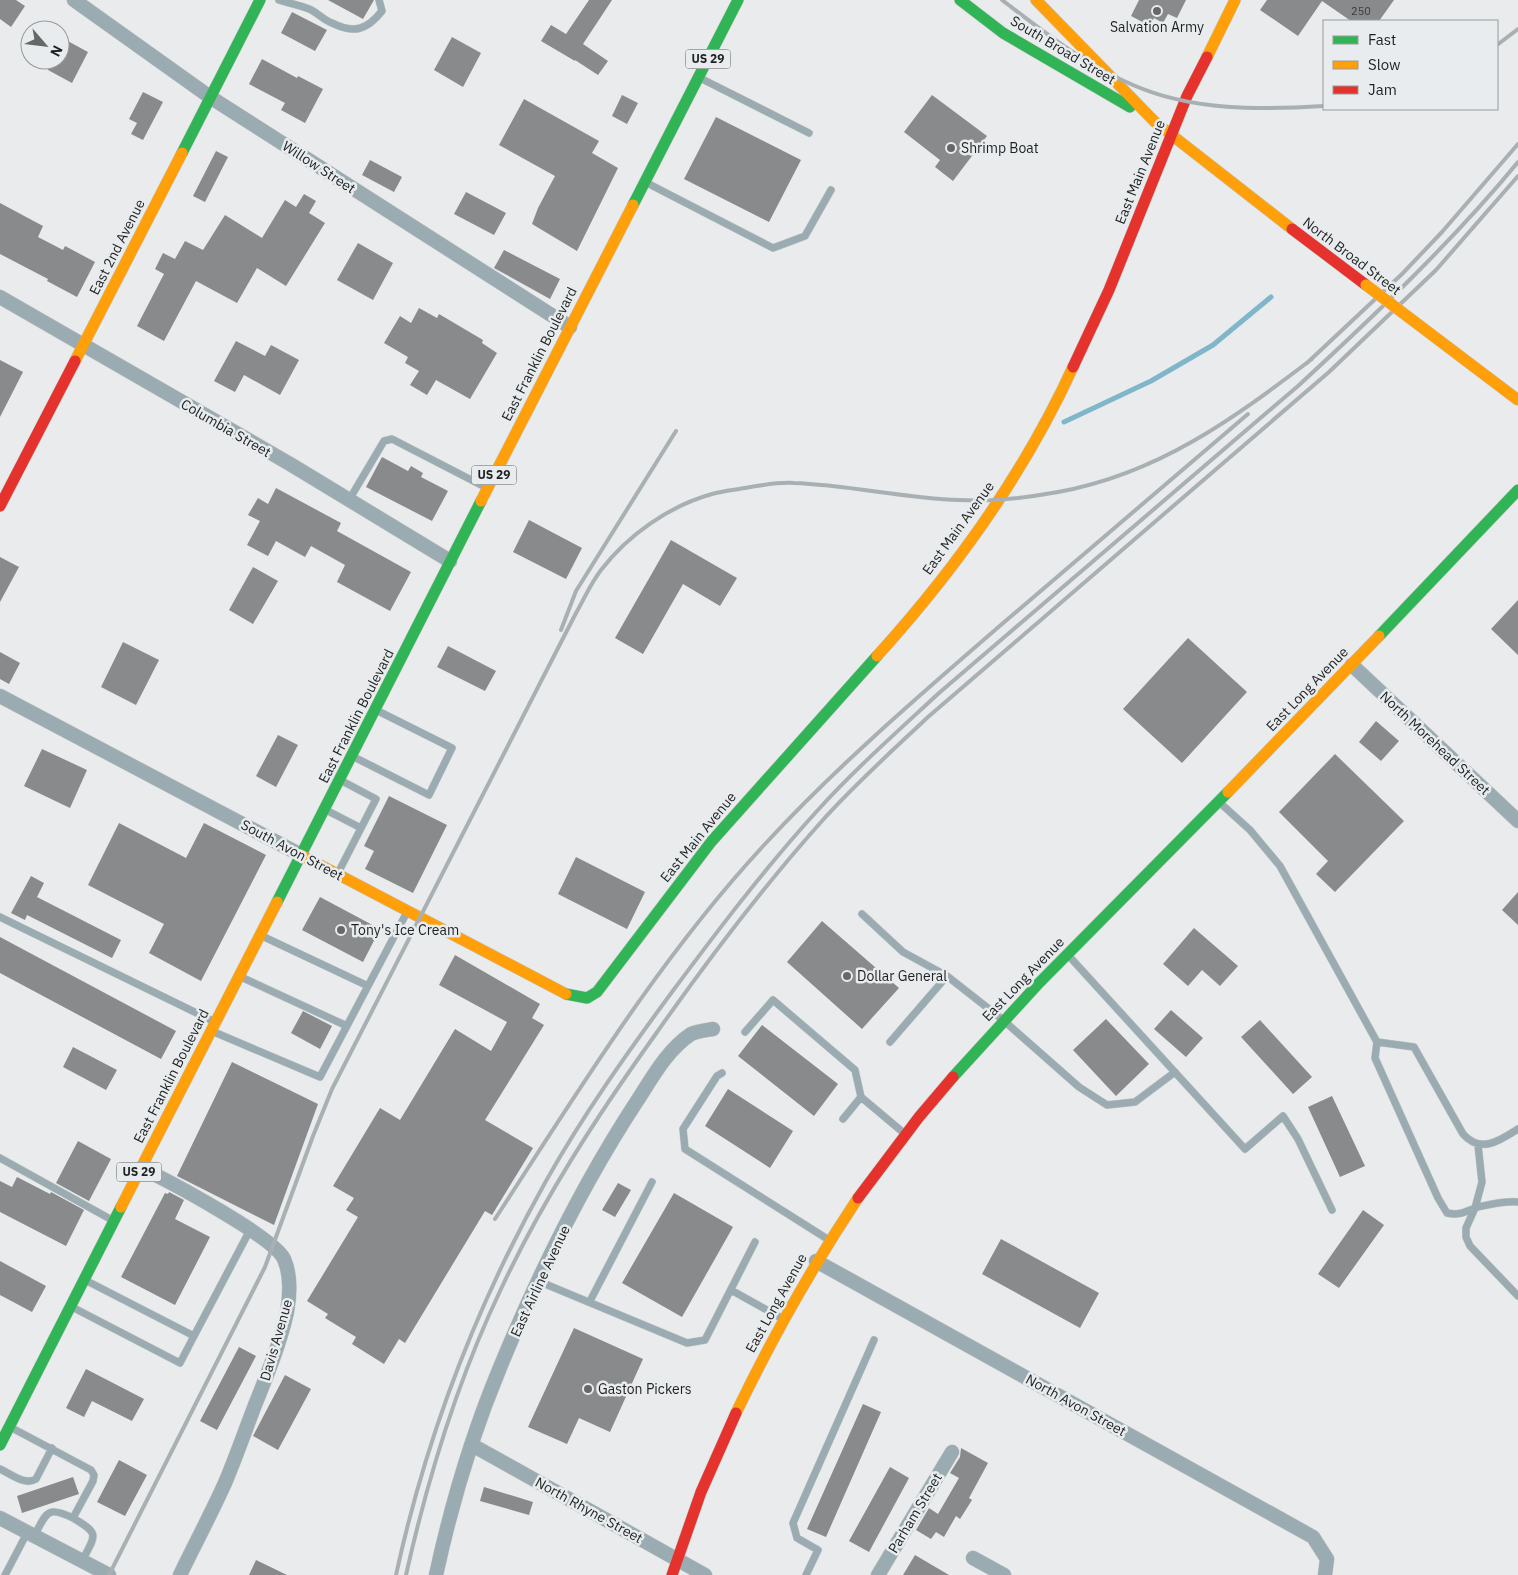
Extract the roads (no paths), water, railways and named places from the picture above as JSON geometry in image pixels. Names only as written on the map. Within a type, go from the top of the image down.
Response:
[{"type":"main road","name":"East 2nd Avenue","points":[[0,506],[260,0]]},
{"type":"main road","name":"East Franklin Boulevard","points":[[0,1445],[6,1428],[85,1280],[450,561],[738,0]]},
{"type":"main road","name":"South Broad Street","points":[[960,0],[1003,33],[1155,122]]},
{"type":"main road","name":"South Broad Street","points":[[1036,0],[1155,122],[1170,134]]},
{"type":"main road","name":"East Main Avenue","points":[[587,998],[602,987],[710,842],[904,626],[980,527],[1034,443],[1068,379],[1109,290],[1170,134],[1235,0]]},
{"type":"main road","name":"North Broad Street","points":[[1170,134],[1309,243],[1518,400]]},
{"type":"main road","name":"East Long Avenue","points":[[672,1575],[676,1559],[706,1481],[748,1386],[816,1261],[872,1176],[950,1080],[1003,1020],[1352,664],[1518,490]]},
{"type":"main road","name":"South Avon Street","points":[[301,855],[568,995],[587,998]]},
{"type":"street","name":"Willow Street","points":[[74,0],[210,97],[570,327]]},
{"type":"street","name":"Columbia Street","points":[[0,297],[290,464],[450,561]]},
{"type":"street","name":"North Morehead Street","points":[[1352,664],[1518,821]]},
{"type":"street","name":"South Avon Street","points":[[0,696],[301,855]]},
{"type":"street","name":"East Airline Avenue","points":[[436,1575],[472,1445],[499,1371],[538,1281],[609,1144],[656,1072],[673,1051],[689,1036],[713,1029]]},
{"type":"street","name":"Davis Avenue","points":[[141,1168],[174,1184],[250,1230],[284,1258],[288,1271],[287,1312],[273,1359],[225,1482],[180,1575]]},
{"type":"street","name":"North Avon Street","points":[[816,1261],[1313,1537],[1327,1559],[1325,1575]]},
{"type":"street","name":"North Rhyne Street","points":[[472,1445],[705,1575]]},
{"type":"street","name":"Parham Street","points":[[878,1575],[952,1452]]},
{"type":"street","points":[[0,1518],[109,1575]]},
{"type":"street","points":[[973,1558],[1004,1575]]},
{"type":"lane","points":[[279,0],[309,9],[331,23],[350,29],[366,27],[373,23],[382,11],[380,0]]},
{"type":"lane","points":[[699,77],[809,133]]},
{"type":"lane","points":[[644,182],[773,248],[805,236],[831,190]]},
{"type":"lane","points":[[349,500],[384,441],[392,439],[488,488]]},
{"type":"lane","points":[[352,756],[429,795],[452,748],[375,710]]},
{"type":"lane","points":[[337,874],[376,799],[340,780]]},
{"type":"lane","points":[[1218,801],[1250,830],[1280,866],[1377,1042],[1375,1058],[1438,1198],[1447,1212],[1458,1215],[1475,1208],[1504,1201],[1518,1202]]},
{"type":"lane","points":[[324,809],[361,828]]},
{"type":"lane","points":[[0,917],[213,1027],[320,1077],[407,911]]},
{"type":"lane","points":[[862,914],[903,952],[947,976],[1003,1020],[1079,1087],[1107,1105],[1136,1102],[1175,1072]]},
{"type":"lane","points":[[260,935],[368,986]]},
{"type":"lane","points":[[1068,954],[1245,1149],[1283,1116],[1298,1139],[1332,1210]]},
{"type":"lane","points":[[239,976],[346,1026]]},
{"type":"lane","points":[[890,1042],[947,976]]},
{"type":"lane","points":[[745,1032],[773,1000],[855,1070],[861,1097],[906,1134]]},
{"type":"lane","points":[[1377,1042],[1414,1047],[1463,1134],[1470,1141],[1478,1145],[1487,1145],[1518,1129]]},
{"type":"lane","points":[[722,1073],[717,1076],[683,1129],[685,1149],[829,1240]]},
{"type":"lane","points":[[843,1119],[861,1097]]},
{"type":"lane","points":[[1478,1145],[1482,1182],[1475,1208],[1466,1228],[1466,1237],[1470,1246],[1518,1296]]},
{"type":"lane","points":[[0,1158],[114,1221]]},
{"type":"lane","points":[[590,1302],[652,1182]]},
{"type":"lane","points":[[71,1306],[180,1363],[250,1230]]},
{"type":"lane","points":[[538,1281],[687,1343],[705,1340],[755,1242]]},
{"type":"lane","points":[[85,1280],[194,1336]]},
{"type":"lane","points":[[731,1290],[783,1319]]},
{"type":"lane","points":[[806,1575],[818,1550],[797,1538],[793,1524],[874,1340]]},
{"type":"lane","points":[[6,1428],[52,1448],[91,1470],[94,1475],[93,1481],[73,1518]]},
{"type":"lane","points":[[0,1469],[26,1482],[32,1482],[36,1479],[52,1448]]},
{"type":"lane","points":[[5,1575],[31,1534],[52,1511],[59,1511],[92,1529],[94,1533],[93,1539],[82,1561]]},
{"type":"waterway","points":[[1064,422],[1151,381],[1213,345],[1271,297]]},
{"type":"railway","points":[[1002,0],[1098,68],[1156,94],[1179,100],[1227,107],[1323,106]]},
{"type":"railway","points":[[1498,44],[1518,29]]},
{"type":"railway","points":[[1307,363],[1402,274],[1442,232],[1518,144]]},
{"type":"railway","points":[[396,1575],[422,1473],[456,1372],[476,1323],[521,1228],[560,1156],[606,1085],[672,992],[742,900],[817,811],[877,750],[939,693],[1298,386],[1439,250],[1518,162]]},
{"type":"railway","points":[[406,1575],[434,1465],[458,1393],[485,1323],[517,1256],[553,1190],[612,1096],[694,980],[756,899],[822,821],[887,755],[928,717],[1329,372],[1436,270],[1518,176]]},
{"type":"railway","points":[[109,1575],[265,1267],[332,1089],[576,613],[597,575],[612,557],[650,523],[680,506],[720,492],[769,484],[815,484],[917,497],[971,500],[996,500],[1033,496],[1094,484],[1129,472],[1193,441],[1253,403],[1312,359]]},
{"type":"railway","points":[[495,1219],[590,1073],[656,978],[727,887],[793,814],[910,704],[1248,414]]},
{"type":"railway","points":[[561,630],[576,591],[676,431]]},
{"type":"place","name":"Salvation Army","points":[[1157,11]]},
{"type":"place","name":"Shrimp Boat","points":[[951,148]]},
{"type":"place","name":"Tony's Ice Cream","points":[[341,930]]},
{"type":"place","name":"Dollar General","points":[[847,976]]},
{"type":"place","name":"Gaston Pickers","points":[[588,1389]]}]
